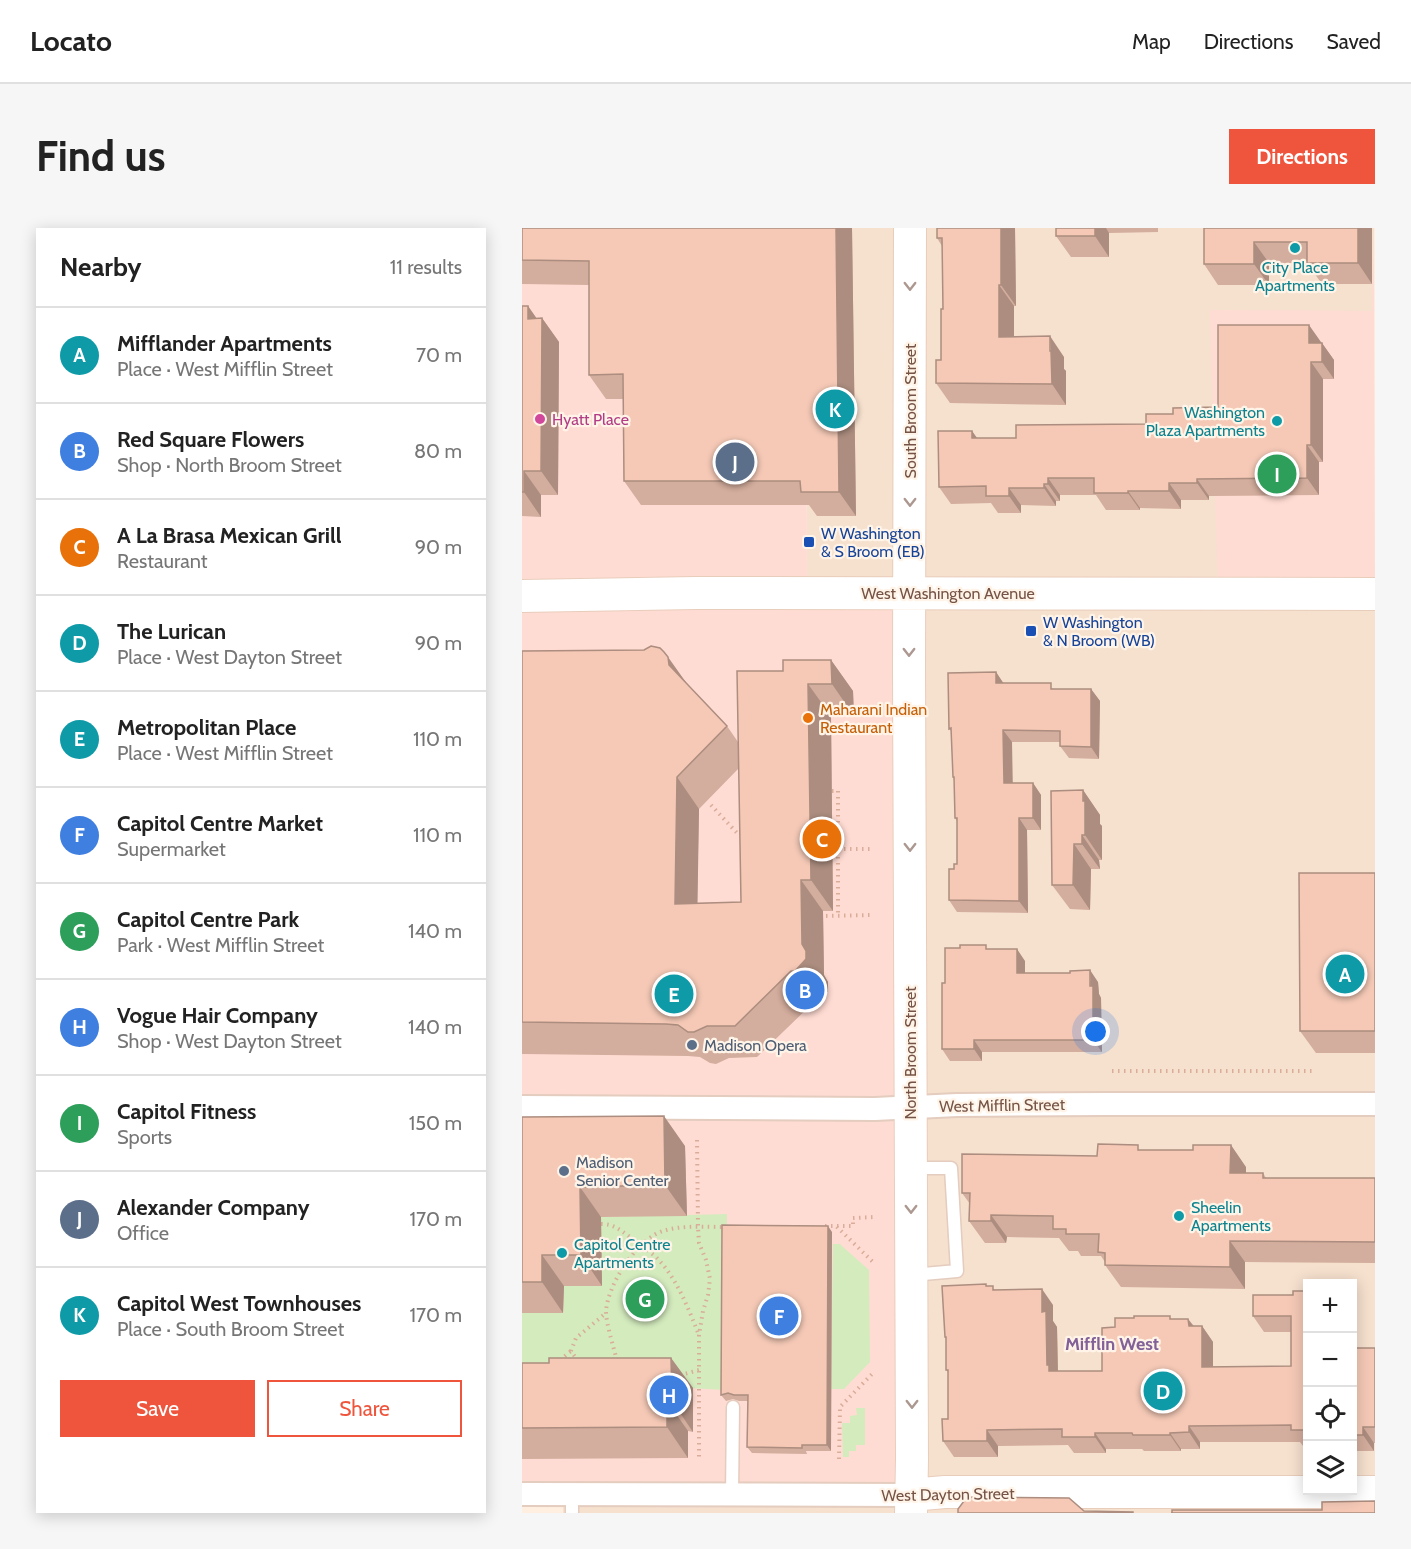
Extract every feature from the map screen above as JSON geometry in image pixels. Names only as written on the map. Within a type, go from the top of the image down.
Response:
[{"type":"street","name":"South Broom Street","points":[[910,228],[910,593]]},
{"type":"street","name":"West Washington Avenue","points":[[522,596],[696,593],[1375,594]]},
{"type":"street","name":"North Broom Street","points":[[910,593],[912,1459],[910,1504]]},
{"type":"street","name":"West Mifflin Street","points":[[522,1107],[910,1108],[957,1105],[1375,1104]]},
{"type":"street","name":"West Dayton Street","points":[[522,1494],[572,1504],[732,1495],[910,1504],[945,1492],[1375,1492]]},
{"type":"lane","points":[[911,1168],[951,1168],[957,1271],[911,1275]]},
{"type":"lane","points":[[732,1495],[733,1407]]},
{"type":"path","points":[[832,790],[838,790],[838,915]]},
{"type":"path","points":[[711,805],[738,834]]},
{"type":"path","points":[[838,849],[874,849]]},
{"type":"path","points":[[816,916],[874,915]]},
{"type":"path","points":[[1112,1071],[1312,1071]]},
{"type":"path","points":[[698,1140],[699,1243],[710,1279],[699,1335],[699,1460]]},
{"type":"path","points":[[815,1226],[853,1226],[853,1218],[874,1217]]},
{"type":"path","points":[[601,1224],[618,1227],[656,1258],[670,1275],[687,1306],[699,1335]]},
{"type":"path","points":[[836,1226],[874,1263]]},
{"type":"path","points":[[621,1365],[616,1357],[606,1313],[610,1293],[628,1258],[664,1230],[730,1227]]},
{"type":"path","points":[[555,1364],[571,1350],[576,1338],[606,1313]]},
{"type":"path","points":[[571,1350],[583,1365]]},
{"type":"path","points":[[677,1376],[699,1370]]},
{"type":"path","points":[[839,1459],[840,1407],[873,1374]]},
{"type":"shaded area","points":[[522,228],[806,228],[807,593],[910,593],[910,1495],[522,1494]]},
{"type":"shaded area","points":[[806,228],[1374,228],[1373,311],[1210,311],[1375,594],[1375,1513],[563,1513],[563,1495],[807,593]]},
{"type":"shaded area","points":[[1374,228],[1375,594],[1218,594],[1210,310],[1372,311]]},
{"type":"green space","points":[[727,1214],[726,1390],[688,1388],[522,1394],[522,1313],[563,1313],[564,1286],[597,1286],[601,1217]]},
{"type":"green space","points":[[833,1244],[840,1244],[869,1270],[870,1362],[844,1389],[831,1389]]},
{"type":"green space","points":[[856,1408],[865,1408],[865,1445],[856,1445],[856,1451],[849,1451],[849,1457],[843,1457],[842,1423],[850,1423],[850,1416],[857,1415]]},
{"type":"building","points":[[522,228],[836,228],[839,492],[801,492],[800,481],[624,481],[623,374],[589,375],[589,261],[522,260]]},
{"type":"building","points":[[937,228],[1001,228],[999,337],[1050,336],[1052,384],[936,383],[936,360],[941,360],[941,309],[943,309],[942,238],[937,238]]},
{"type":"building","points":[[1056,228],[1095,228],[1095,236],[1056,236]]},
{"type":"building","points":[[1204,228],[1358,228],[1358,263],[1307,263],[1307,242],[1254,242],[1254,264],[1204,264]]},
{"type":"building","points":[[522,306],[528,306],[528,319],[542,318],[541,471],[524,471],[524,492],[522,492]]},
{"type":"building","points":[[1218,325],[1309,325],[1309,343],[1322,343],[1322,362],[1311,362],[1311,445],[1307,445],[1307,478],[1197,479],[1197,483],[1169,483],[1169,491],[1094,493],[1094,478],[1048,478],[1048,484],[1044,484],[1044,488],[1009,488],[1009,496],[986,496],[986,486],[939,487],[938,431],[972,431],[972,438],[1016,438],[1016,425],[1146,424],[1146,414],[1173,414],[1173,408],[1218,407]]},
{"type":"building","points":[[651,646],[660,648],[664,652],[668,657],[669,665],[727,726],[677,777],[675,904],[741,902],[737,671],[783,671],[783,660],[831,660],[832,684],[808,684],[811,880],[801,880],[802,944],[806,951],[806,959],[735,1026],[707,1026],[694,1032],[688,1032],[678,1025],[666,1024],[522,1022],[522,651],[644,650]]},
{"type":"building","points":[[996,672],[996,683],[1051,683],[1051,689],[1091,689],[1091,747],[1060,746],[1060,731],[1003,730],[1004,783],[1033,783],[1033,818],[1019,818],[1019,901],[949,900],[949,869],[954,869],[954,864],[957,864],[957,818],[955,818],[951,728],[949,729],[948,673]]},
{"type":"building","points":[[1083,790],[1085,835],[1082,835],[1082,844],[1074,844],[1073,885],[1052,885],[1051,791]]},
{"type":"building","points":[[1299,873],[1375,873],[1375,1031],[1300,1031]]},
{"type":"building","points":[[960,945],[986,945],[986,949],[1017,949],[1017,973],[1070,973],[1070,971],[1090,970],[1090,986],[1093,986],[1093,1040],[974,1040],[974,1049],[942,1049],[942,983],[945,983],[945,948],[960,948]]},
{"type":"building","points":[[664,1116],[665,1185],[580,1187],[581,1255],[542,1255],[542,1282],[522,1282],[522,1117]]},
{"type":"building","points":[[1098,1144],[1138,1145],[1138,1150],[1193,1150],[1193,1145],[1231,1145],[1230,1173],[1263,1173],[1263,1178],[1375,1178],[1375,1242],[1230,1241],[1230,1267],[1105,1265],[1105,1253],[1098,1252],[1099,1234],[1066,1234],[1066,1229],[1053,1229],[1053,1216],[991,1215],[991,1221],[969,1221],[970,1193],[962,1193],[962,1154],[1097,1156]]},
{"type":"building","points":[[722,1225],[828,1226],[827,1445],[802,1445],[802,1448],[747,1447],[748,1395],[728,1393],[721,1395]]},
{"type":"building","points":[[986,1284],[986,1286],[993,1286],[993,1290],[1042,1289],[1042,1312],[1046,1311],[1049,1371],[1102,1371],[1102,1328],[1115,1327],[1115,1318],[1134,1318],[1134,1316],[1170,1316],[1170,1319],[1188,1319],[1189,1326],[1202,1326],[1202,1367],[1291,1366],[1291,1316],[1253,1316],[1253,1295],[1293,1295],[1293,1291],[1303,1291],[1303,1430],[1291,1430],[1291,1425],[1189,1426],[1189,1432],[1170,1433],[1170,1435],[1095,1433],[1095,1437],[1062,1437],[1062,1429],[987,1430],[987,1441],[943,1441],[942,1419],[948,1419],[948,1370],[946,1370],[942,1286]]},
{"type":"building","points":[[1357,1348],[1375,1348],[1375,1427],[1363,1427],[1363,1435],[1357,1435]]},
{"type":"building","points":[[549,1358],[671,1358],[672,1401],[667,1401],[667,1427],[522,1428],[522,1363],[549,1363]]},
{"type":"building","points":[[967,1497],[1069,1498],[1084,1511],[1133,1513],[958,1513],[958,1509]]},
{"type":"building","points":[[1375,1501],[1375,1513],[1172,1513],[1172,1510],[1322,1510],[1322,1502]]},
{"type":"place","name":"City Place Apartments","points":[[1295,248]]},
{"type":"place","name":"Capitol West Townhouses","points":[[835,409]]},
{"type":"place","name":"Hyatt Place","points":[[540,419]]},
{"type":"place","name":"Washington Plaza Apartments","points":[[1277,421]]},
{"type":"place","name":"Alexander Company","points":[[735,462]]},
{"type":"place","name":"Capitol Fitness","points":[[1277,474]]},
{"type":"place","name":"W Washington & S Broom (EB)","points":[[809,542]]},
{"type":"place","name":"W Washington & N Broom (WB)","points":[[1031,631]]},
{"type":"place","name":"Maharani Indian Restaurant","points":[[808,718]]},
{"type":"place","name":"A La Brasa Mexican Grill","points":[[822,839]]},
{"type":"place","name":"Mifflander Apartments","points":[[1345,974]]},
{"type":"place","name":"Red Square Flowers","points":[[805,990]]},
{"type":"place","name":"Metropolitan Place","points":[[674,994]]},
{"type":"place","name":"Madison Opera","points":[[692,1045]]},
{"type":"place","name":"Madison Senior Center","points":[[564,1171]]},
{"type":"place","name":"Sheelin Apartments","points":[[1179,1216]]},
{"type":"place","name":"Capitol Centre Apartments","points":[[562,1253]]},
{"type":"place","name":"Capitol Centre Park","points":[[645,1299]]},
{"type":"place","name":"Capitol Centre Market","points":[[779,1316]]},
{"type":"place","name":"The Lurican","points":[[1163,1391]]},
{"type":"place","name":"Vogue Hair Company","points":[[669,1395]]},
{"type":"district","name":"Mifflin West","points":[[1112,1344]]}]
